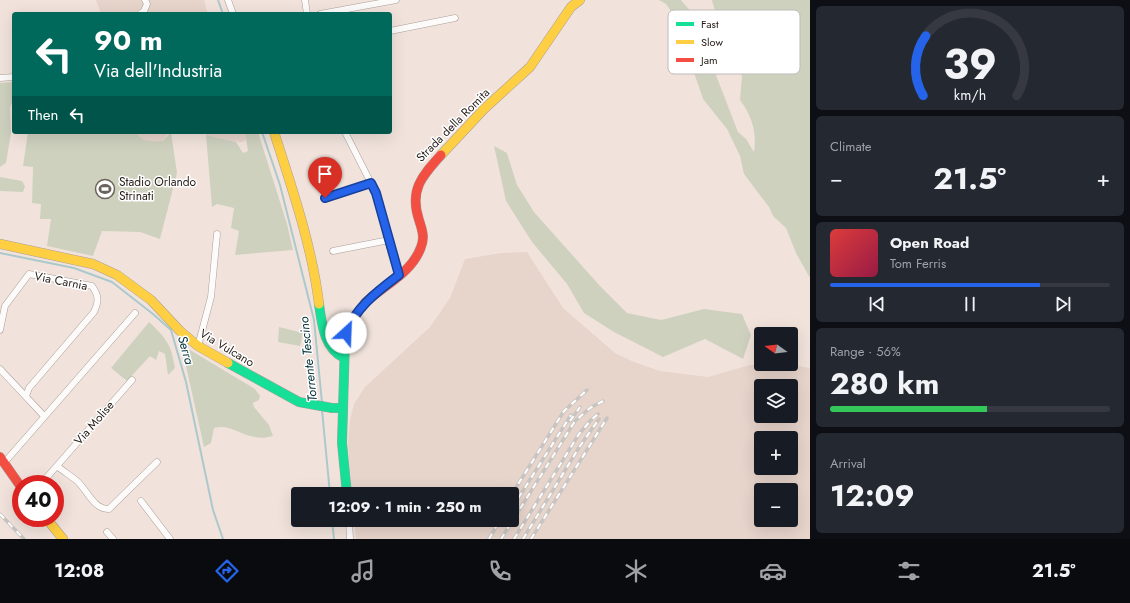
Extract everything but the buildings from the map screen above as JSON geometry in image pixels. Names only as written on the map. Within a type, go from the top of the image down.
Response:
[{"type":"street","points":[[143,12],[147,4],[145,0]]},
{"type":"street","points":[[228,0],[232,12]]},
{"type":"street","points":[[305,0],[307,12]]},
{"type":"street","points":[[331,12],[396,0]]},
{"type":"street","name":"Strada della Romita","points":[[346,487],[342,444],[345,388],[344,358],[346,333],[351,320],[362,305],[399,275],[416,257],[422,246],[424,231],[416,207],[417,189],[424,171],[432,165],[484,109],[530,68],[571,7],[580,0]]},
{"type":"street","points":[[392,31],[455,18]]},
{"type":"street","points":[[0,78],[12,77]]},
{"type":"street","points":[[275,134],[294,194],[316,280],[324,332],[330,347],[335,354],[344,358]]},
{"type":"street","points":[[346,134],[376,193],[399,275]]},
{"type":"street","points":[[325,198],[371,183]]},
{"type":"street","points":[[198,346],[211,297],[217,234]]},
{"type":"street","points":[[333,251],[389,240]]},
{"type":"street","name":"Via Vulcano","points":[[0,244],[93,264],[117,275],[151,300],[180,331],[198,346],[289,398],[317,406],[343,408]]},
{"type":"street","name":"Via Carnia","points":[[0,330],[5,306],[29,274],[92,286],[98,294],[99,302],[94,312],[29,388],[26,396]]},
{"type":"street","points":[[13,475],[2,460],[44,416],[135,313]]},
{"type":"street","points":[[0,369],[44,416]]},
{"type":"street","name":"Via Molise","points":[[49,475],[132,380]]},
{"type":"street","points":[[57,466],[78,482],[96,505],[103,509],[109,509],[157,462]]},
{"type":"street","points":[[141,501],[170,539]]},
{"type":"street","points":[[53,527],[63,539]]},
{"type":"street","points":[[349,527],[350,539]]},
{"type":"street","points":[[107,532],[113,539]]},
{"type":"shaded area","points":[[96,0],[204,0],[207,12],[100,12]]},
{"type":"shaded area","points":[[137,134],[168,134],[163,141],[146,141],[140,139]]},
{"type":"shaded area","points":[[245,134],[246,140],[242,142],[231,141],[206,135]]},
{"type":"shaded area","points":[[527,252],[563,308],[615,353],[634,362],[660,371],[708,377],[750,365],[754,365],[754,371],[798,371],[798,366],[810,368],[810,539],[356,539],[355,527],[519,527],[519,487],[351,487],[348,444],[350,420],[354,404],[365,387],[430,327],[450,298],[465,259],[501,253]]},
{"type":"green space","points":[[659,0],[681,0],[690,10],[670,10],[666,4]]},
{"type":"green space","points":[[712,0],[810,0],[810,278],[796,253],[786,228],[773,216],[769,207],[744,174],[740,156],[727,129],[703,99],[694,74],[716,74],[738,132],[746,139],[754,152],[755,138],[753,125],[748,112],[740,100],[741,74],[800,74],[800,10],[715,10]]},
{"type":"green space","points":[[12,82],[12,102],[10,108],[11,133],[6,163],[0,167],[0,83]]},
{"type":"green space","points":[[28,134],[137,134],[147,141],[163,141],[169,134],[171,134],[177,173],[160,239],[140,232],[102,231],[93,256],[47,246],[51,219],[40,219],[41,204],[32,203],[33,167],[23,166]]},
{"type":"green space","points":[[245,134],[259,134],[287,224],[293,250],[235,255],[239,231],[231,228],[234,208],[217,204],[212,207],[206,135],[236,142],[243,153],[248,151]]},
{"type":"green space","points":[[494,146],[507,153],[517,185],[534,212],[600,286],[627,313],[661,320],[704,309],[742,314],[751,335],[743,359],[705,339],[663,357],[614,332],[584,313],[567,284],[532,242],[506,201]]},
{"type":"green space","points":[[0,177],[22,181],[25,186],[23,192],[0,191]]},
{"type":"green space","points":[[149,322],[160,333],[170,347],[175,368],[168,375],[165,354],[159,351],[156,360],[150,356],[127,381],[111,368]]},
{"type":"green space","points":[[279,327],[303,333],[300,346],[278,342]]},
{"type":"green space","points":[[182,348],[190,350],[255,389],[260,396],[259,400],[253,403],[254,407],[269,425],[273,436],[264,438],[256,437],[228,428],[214,428],[211,443],[204,447]]},
{"type":"waterway","name":"Torrente Tescino","points":[[218,0],[222,12]]},
{"type":"waterway","name":"Torrente Tescino","points":[[263,134],[280,185],[314,320],[322,403]]},
{"type":"waterway","name":"Serra","points":[[0,253],[74,268],[112,282],[171,330],[186,382],[213,510],[223,539]]},
{"type":"waterway","name":"Torrente Tescino","points":[[322,410],[329,487]]},
{"type":"waterway","name":"Torrente Tescino","points":[[333,527],[334,539]]},
{"type":"railway","points":[[516,487],[564,411],[587,390]]},
{"type":"railway","points":[[501,539],[575,421],[590,408],[603,401]]},
{"type":"railway","points":[[570,421],[580,407]]},
{"type":"railway","points":[[514,539],[579,434],[598,414]]},
{"type":"railway","points":[[519,497],[571,415]]},
{"type":"railway","points":[[531,539],[607,418]]},
{"type":"railway","points":[[523,539],[580,446],[599,419]]},
{"type":"railway","points":[[0,514],[24,539]]},
{"type":"railway","points":[[489,539],[496,527]]},
{"type":"traffic: fast","points":[[346,487],[342,443],[345,341],[350,322],[365,303]]},
{"type":"traffic: fast","points":[[319,304],[323,328],[328,342],[337,354],[344,358]]},
{"type":"traffic: fast","points":[[228,363],[299,402],[332,408],[343,408]]},
{"type":"traffic: slow","points":[[441,155],[484,109],[530,67],[571,7],[580,0]]},
{"type":"traffic: slow","points":[[275,134],[312,261],[319,304]]},
{"type":"traffic: slow","points":[[0,244],[93,264],[117,275],[151,300],[180,331],[198,346],[228,363]]},
{"type":"traffic: slow","points":[[53,527],[63,539]]},
{"type":"traffic: jam","points":[[365,303],[372,296],[397,278],[417,256],[423,237],[416,209],[417,192],[423,177],[441,155]]},
{"type":"traffic: jam","points":[[0,457],[13,475]]},
{"type":"place","name":"Stadio Orlando Strinati","points":[[105,189]]},
{"type":"route","points":[[325,198],[371,183],[376,193],[399,275],[362,305],[351,320],[346,333]]}]
